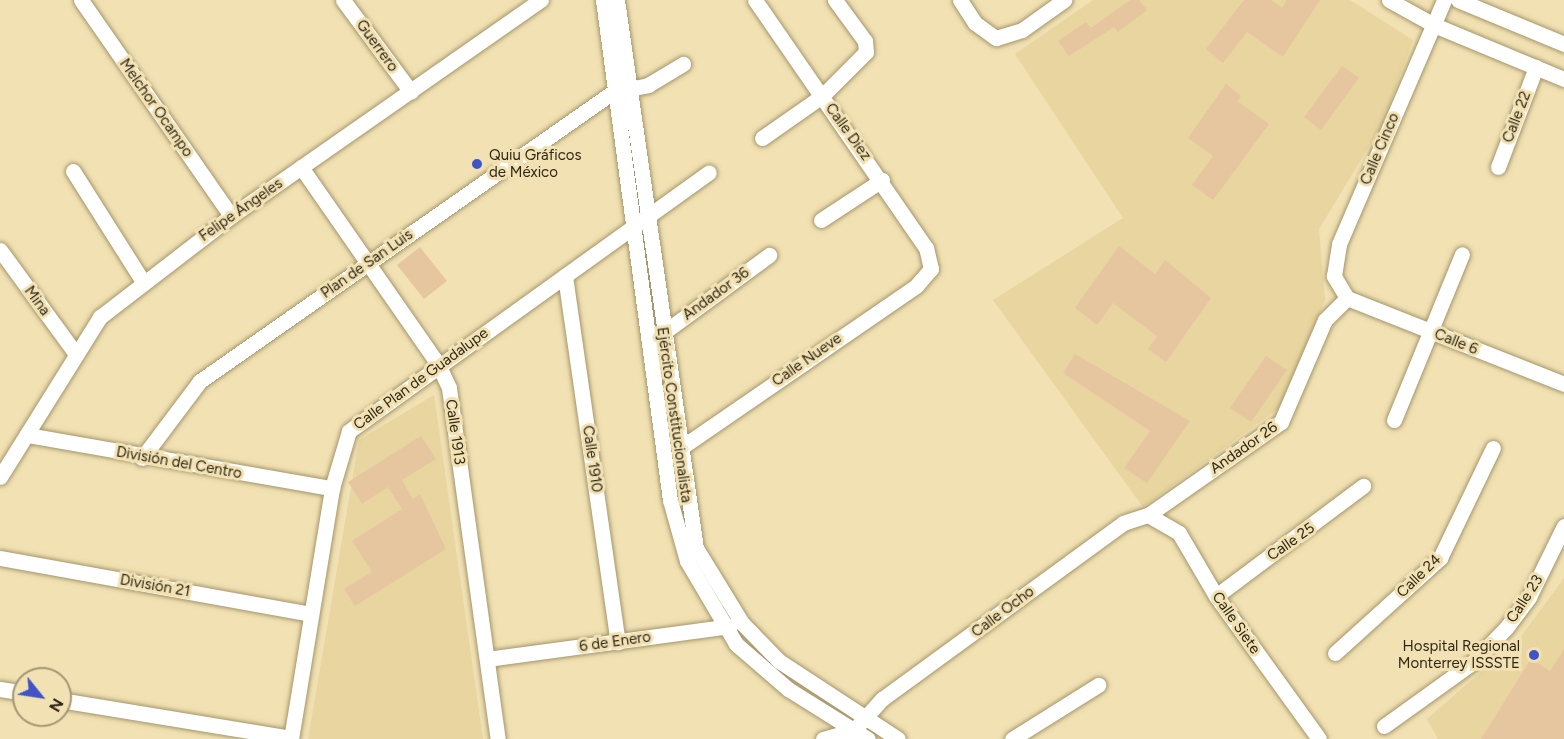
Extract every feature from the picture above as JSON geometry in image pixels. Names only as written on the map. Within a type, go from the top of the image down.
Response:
[{"type":"street","name":"Melchor Ocampo","points":[[81,0],[231,216]]},
{"type":"street","name":"Guerrero","points":[[343,0],[411,92]]},
{"type":"street","name":"Felipe Ángeles","points":[[0,477],[75,353],[100,317],[142,280],[231,216],[541,0]]},
{"type":"street","name":"Ejército Constitucionalista","points":[[603,0],[632,230],[675,520],[698,587],[724,628],[788,689],[859,724],[898,739]]},
{"type":"street","name":"Ejército Constitucionalista","points":[[617,0],[679,449],[696,548],[742,622],[779,661],[859,724],[868,739]]},
{"type":"street","name":"Calle Diez","points":[[755,0],[882,180],[926,248],[931,268]]},
{"type":"street","points":[[762,138],[822,96],[866,52],[866,41],[835,0]]},
{"type":"street","points":[[960,0],[975,23],[996,38],[1022,30],[1064,0]]},
{"type":"street","points":[[1389,0],[1434,26],[1564,79]]},
{"type":"street","name":"Calle Cinco","points":[[1347,298],[1334,276],[1339,244],[1444,0]]},
{"type":"street","points":[[1458,0],[1564,44]]},
{"type":"street","points":[[614,92],[630,90],[683,64]]},
{"type":"street","name":"Calle 22","points":[[1498,167],[1536,67]]},
{"type":"street","name":"Plan de San Luis","points":[[142,458],[200,381],[614,92]]},
{"type":"street","name":"Calle 1913","points":[[301,167],[365,265],[438,364],[449,388],[498,739]]},
{"type":"street","points":[[73,171],[142,280]]},
{"type":"street","name":"Calle Plan de Guadalupe","points":[[291,739],[332,488],[349,431],[438,364],[632,230],[709,172]]},
{"type":"street","points":[[821,220],[882,180]]},
{"type":"street","name":"Mina","points":[[0,250],[75,353]]},
{"type":"street","points":[[1394,420],[1462,254]]},
{"type":"street","name":"Andador 36","points":[[663,333],[769,255]]},
{"type":"street","name":"Calle Nueve","points":[[679,449],[916,286],[931,268]]},
{"type":"street","name":"Calle 1910","points":[[565,276],[618,642]]},
{"type":"street","name":"Calle 6","points":[[1347,298],[1564,384]]},
{"type":"street","name":"Andador 26","points":[[1148,515],[1281,422],[1325,320],[1347,298]]},
{"type":"street","name":"División del Centro","points":[[27,435],[142,458],[332,488]]},
{"type":"street","name":"Calle 24","points":[[1335,653],[1440,558],[1493,448]]},
{"type":"street","name":"Calle 25","points":[[1216,596],[1363,486]]},
{"type":"street","name":"Calle Siete","points":[[1148,515],[1179,533],[1216,596],[1319,739]]},
{"type":"street","name":"Calle Ocho","points":[[859,724],[1123,523],[1148,515]]},
{"type":"street","name":"Calle 23","points":[[1384,726],[1473,662],[1506,628],[1529,597],[1564,526]]},
{"type":"street","name":"División 21","points":[[0,558],[310,614]]},
{"type":"street","name":"6 de Enero","points":[[487,660],[724,628],[742,622]]},
{"type":"street","points":[[1012,739],[1098,685]]},
{"type":"street","points":[[72,702],[291,739]]},
{"type":"street","points":[[824,739],[859,724]]},
{"type":"shaded area","points":[[1093,0],[1350,0],[1413,40],[1382,125],[1319,229],[1325,300],[1279,408],[1143,507],[993,300],[1123,218],[1015,54]]},
{"type":"shaded area","points":[[434,395],[483,739],[308,739],[359,440]]},
{"type":"shaded area","name":"Hospital Regional Monterrey ISSSTE","points":[[1564,578],[1564,739],[1438,739],[1427,719],[1519,639]]},
{"type":"building","points":[[1130,0],[1139,0],[1147,10],[1118,32],[1114,27],[1069,56],[1058,41],[1086,22],[1091,28]]},
{"type":"building","points":[[1244,0],[1271,0],[1282,8],[1287,0],[1320,0],[1283,57],[1247,32],[1223,63],[1206,49]]},
{"type":"building","points":[[1342,66],[1359,78],[1321,130],[1304,117]]},
{"type":"building","points":[[1226,84],[1241,96],[1237,101],[1269,124],[1213,200],[1192,185],[1213,156],[1188,138]]},
{"type":"building","points":[[1119,246],[1155,274],[1165,260],[1211,298],[1166,362],[1148,349],[1157,336],[1113,303],[1097,325],[1075,308]]},
{"type":"building","points":[[420,247],[447,281],[424,299],[397,265]]},
{"type":"building","points":[[1075,354],[1190,421],[1147,483],[1124,468],[1150,431],[1063,373]]},
{"type":"building","points":[[1266,356],[1287,370],[1251,422],[1230,408]]},
{"type":"building","points":[[421,436],[436,459],[402,480],[413,499],[420,494],[446,549],[355,606],[344,589],[372,572],[352,541],[402,509],[388,487],[362,504],[348,482]]},
{"type":"building","points":[[1564,649],[1564,739],[1481,739],[1531,659],[1550,671]]},
{"type":"place","name":"Quiu Gráficos de México","points":[[477,164]]},
{"type":"place","name":"Hospital Regional Monterrey ISSSTE","points":[[1534,655]]}]
